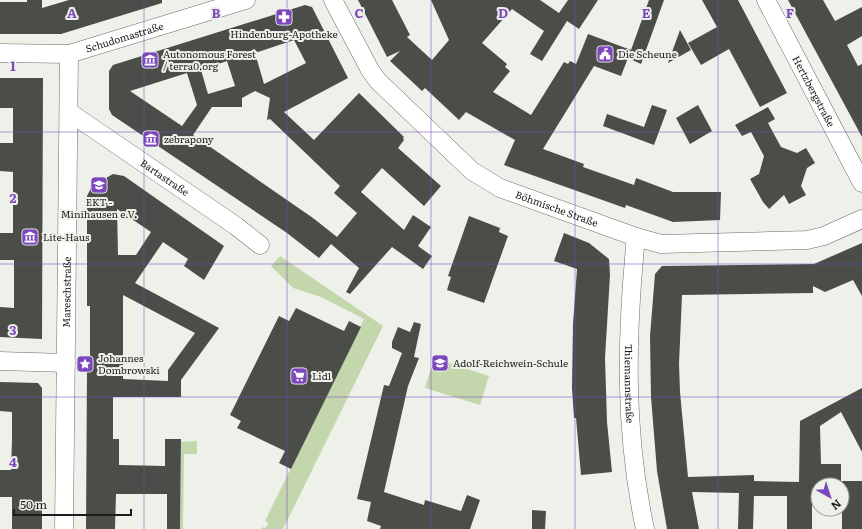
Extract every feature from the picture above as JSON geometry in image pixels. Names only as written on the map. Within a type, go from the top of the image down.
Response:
[{"type":"street","name":"Schudomastraße","points":[[0,53],[69,54],[246,0]]},
{"type":"street","name":"Böhmische Straße","points":[[333,0],[370,70],[378,81],[476,174],[500,188],[636,237],[661,244],[807,240],[824,236],[862,219]]},
{"type":"street","name":"Hertzbergstraße","points":[[766,0],[862,183]]},
{"type":"street","name":"Mareschstraße","points":[[64,529],[66,363],[68,335],[69,54]]},
{"type":"street","name":"Bartastraße","points":[[69,112],[229,221],[260,245]]},
{"type":"street","name":"Thiemannstraße","points":[[636,237],[629,314],[628,366],[630,419],[636,480],[645,529]]},
{"type":"street","points":[[0,361],[66,363]]},
{"type":"green space","points":[[280,256],[383,326],[283,529],[261,529],[263,527],[266,528],[268,523],[265,521],[364,319],[321,297],[293,288],[271,266]]},
{"type":"green space","points":[[434,358],[489,376],[480,405],[425,388]]},
{"type":"green space","points":[[197,441],[197,454],[184,454],[183,529],[180,529],[181,442]]},
{"type":"building","points":[[27,0],[42,0],[42,8],[69,0],[162,0],[162,3],[61,34],[0,34],[0,2],[27,2]]},
{"type":"building","points":[[358,0],[392,0],[410,35],[407,37],[432,60],[449,40],[431,0],[540,0],[559,13],[568,0],[598,0],[579,29],[567,21],[542,61],[530,54],[544,31],[512,9],[482,43],[507,64],[505,67],[510,71],[493,92],[531,115],[564,62],[568,64],[570,61],[576,64],[588,34],[631,50],[649,0],[664,0],[641,64],[628,58],[621,76],[594,66],[543,149],[584,164],[583,167],[634,185],[636,178],[673,192],[721,192],[720,220],[673,222],[626,205],[625,208],[504,165],[515,140],[466,112],[459,120],[425,88],[422,91],[390,61],[400,51],[387,57]]},
{"type":"building","points":[[702,0],[738,0],[787,93],[760,107],[729,49],[701,65],[688,43],[717,27]]},
{"type":"building","points":[[788,0],[823,0],[835,21],[862,7],[862,36],[847,45],[858,66],[862,64],[862,137]]},
{"type":"building","points":[[305,5],[312,7],[348,78],[284,112],[314,140],[359,93],[404,137],[404,140],[398,148],[441,186],[424,206],[382,168],[361,192],[404,230],[413,215],[431,227],[418,246],[432,256],[423,269],[392,247],[350,294],[346,292],[359,268],[331,244],[319,258],[287,233],[112,115],[109,109],[109,71],[113,65]],"holes":[[[294,40],[306,63],[264,84],[255,53]],[[227,61],[235,86],[208,94],[201,70]],[[187,73],[197,105],[182,126],[130,91]],[[255,91],[270,98],[267,120],[270,119],[340,186],[334,193],[357,213],[337,237],[313,218],[193,135],[212,107],[242,107],[242,98]]]},
{"type":"building","points":[[680,30],[691,50],[668,63]]},
{"type":"building","points":[[0,78],[43,78],[42,339],[0,337],[0,307],[14,308],[14,260],[0,260],[0,233],[13,233],[13,172],[0,171],[0,143],[13,143],[13,108],[0,108]]},
{"type":"building","points":[[652,105],[667,110],[654,145],[603,126],[607,114],[644,127]]},
{"type":"building","points":[[698,105],[712,131],[690,144],[676,118]]},
{"type":"building","points":[[768,107],[775,119],[768,123],[781,147],[797,153],[806,148],[815,163],[807,168],[801,186],[806,195],[789,204],[784,195],[769,209],[763,202],[750,179],[759,174],[764,156],[751,132],[742,136],[735,125]]},
{"type":"building","points":[[113,174],[124,176],[224,246],[204,280],[184,266],[188,259],[163,242],[135,283],[219,328],[181,380],[181,397],[113,397],[113,439],[119,439],[119,465],[165,466],[165,439],[181,439],[180,529],[167,529],[167,494],[116,494],[115,529],[86,529],[87,361],[90,361],[90,306],[87,306],[87,196],[92,186]],"holes":[[[117,209],[151,232],[136,255],[118,255]],[[123,295],[195,333],[168,370],[168,381],[123,379]]]},
{"type":"building","points":[[469,216],[500,228],[499,232],[508,236],[484,303],[447,290],[451,277],[448,276]]},
{"type":"building","points":[[564,233],[589,243],[609,259],[610,275],[605,358],[607,422],[612,472],[581,475],[572,388],[573,324],[577,269],[554,261]]},
{"type":"building","points":[[862,243],[862,296],[853,280],[825,292],[813,286],[813,293],[682,295],[679,364],[680,392],[688,477],[754,475],[754,481],[799,482],[800,421],[862,388],[862,452],[841,412],[820,426],[821,464],[841,464],[841,477],[810,477],[810,517],[812,517],[812,529],[787,529],[787,496],[754,496],[753,529],[738,529],[739,493],[692,492],[699,529],[667,529],[657,471],[651,397],[650,336],[655,274],[662,266],[814,264]]},
{"type":"building","name":"Lidl","points":[[296,308],[344,331],[349,321],[361,327],[291,469],[279,463],[285,451],[237,428],[241,421],[230,415],[279,316],[289,321]]},
{"type":"building","points":[[414,322],[421,324],[414,357],[419,358],[408,386],[384,492],[424,505],[425,500],[461,511],[467,495],[480,500],[470,529],[380,529],[381,526],[367,521],[371,502],[357,499],[384,385],[389,386],[402,353],[392,348],[392,342],[398,327],[410,332]]},
{"type":"building","points":[[0,382],[38,383],[42,388],[42,529],[12,529],[12,497],[0,497],[0,470],[11,470],[12,412],[0,411]]},
{"type":"building","points":[[850,481],[862,481],[862,529],[842,529],[842,517],[850,517]]},
{"type":"building","points":[[532,510],[546,511],[545,529],[532,529]]},
{"type":"place","name":"Hindenburg-Apotheke","points":[[284,17]]},
{"type":"place","name":"Die Scheune","points":[[605,54]]},
{"type":"place","name":"Autonomous Forest / terra0.org","points":[[150,60]]},
{"type":"place","name":"zebrapony","points":[[151,139]]},
{"type":"place","name":"EKT - Minihausen e.V.","points":[[99,185]]},
{"type":"place","name":"Lite-Haus","points":[[30,237]]},
{"type":"place","name":"Adolf-Reichwein-Schule","points":[[440,363]]},
{"type":"place","name":"Johannes Dombrowski","points":[[85,364]]},
{"type":"place","name":"Lidl","points":[[299,376]]}]
